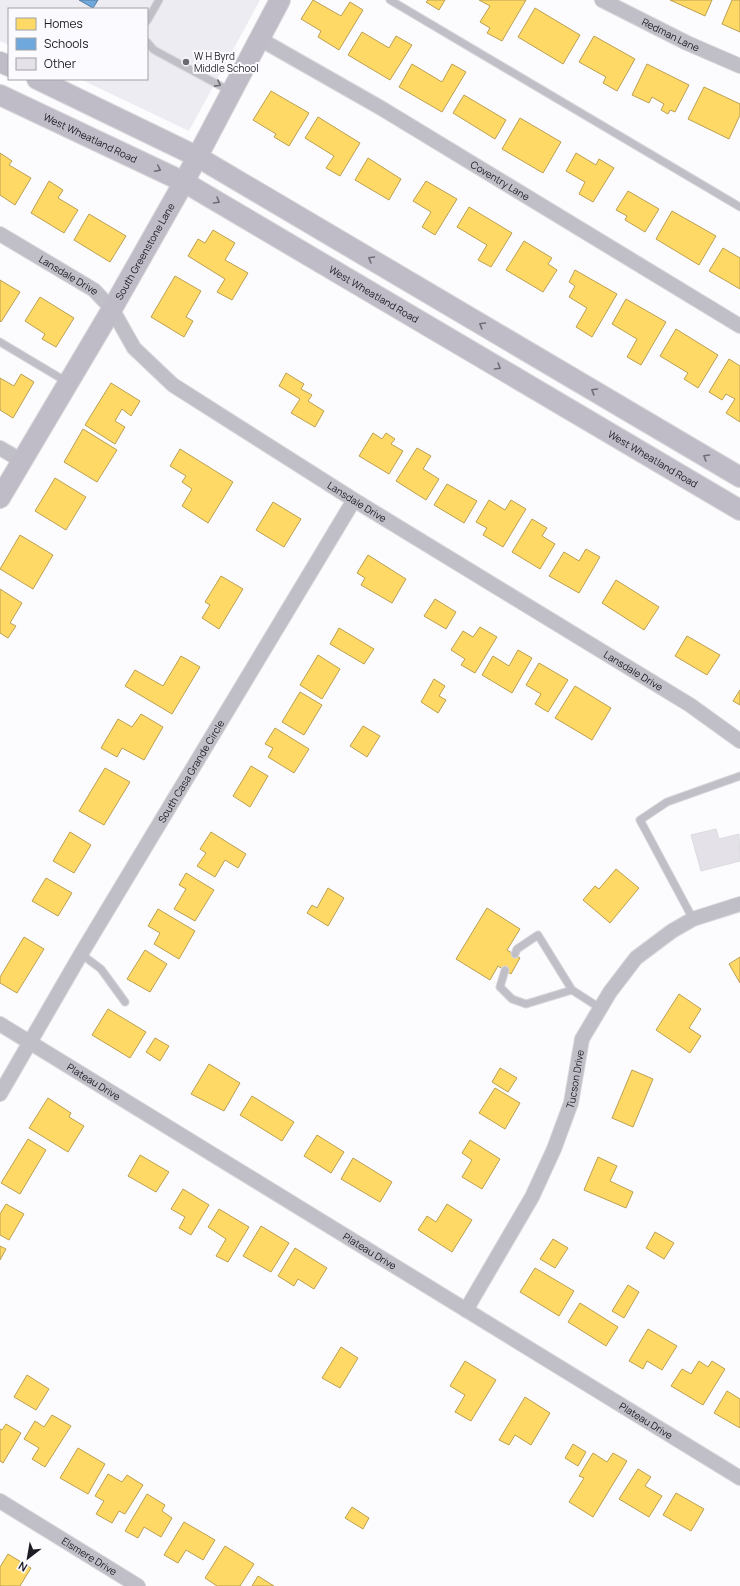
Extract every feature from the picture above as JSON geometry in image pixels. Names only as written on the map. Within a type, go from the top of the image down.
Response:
[{"type":"main road","name":"South Greenstone Lane","points":[[0,498],[112,309],[184,182],[230,91],[280,0]]},
{"type":"main road","points":[[39,80],[196,156],[740,476]]},
{"type":"main road","name":"West Wheatland Road","points":[[0,94],[184,182],[740,510]]},
{"type":"main road","points":[[78,131],[91,104]]},
{"type":"street","name":"Redman Lane","points":[[602,0],[687,43],[740,66]]},
{"type":"street","name":"Coventry Lane","points":[[258,38],[381,108],[740,326]]},
{"type":"street","name":"Lansdale Drive","points":[[0,234],[94,290],[112,309],[134,348],[173,385],[354,500],[690,705],[740,741]]},
{"type":"street","points":[[0,448],[22,461]]},
{"type":"street","name":"South Casa Grande Circle","points":[[0,1094],[81,954],[354,500]]},
{"type":"street","name":"Tucson Drive","points":[[466,1310],[532,1197],[554,1149],[571,1103],[582,1039],[610,992],[636,958],[672,931],[693,919],[740,904]]},
{"type":"street","name":"Plateau Drive","points":[[0,1024],[740,1478]]},
{"type":"street","name":"Elsmere Drive","points":[[0,1501],[138,1586]]},
{"type":"lane","points":[[148,19],[160,0]]},
{"type":"lane","points":[[390,0],[740,207]]},
{"type":"lane","points":[[148,43],[154,50],[230,91]]},
{"type":"lane","points":[[0,342],[68,382]]},
{"type":"lane","points":[[693,919],[640,820],[667,802],[740,776]]},
{"type":"lane","points":[[514,954],[517,949],[538,935],[572,990],[600,1008]]},
{"type":"lane","points":[[81,954],[101,969],[126,1002]]},
{"type":"lane","points":[[505,970],[500,987],[512,999],[526,1004],[572,990]]},
{"type":"shaded area","name":"W H Byrd Middle School","points":[[0,0],[260,0],[189,131],[82,80],[148,80],[148,8],[8,8],[8,45],[0,41]]},
{"type":"building: Homes","points":[[313,0],[341,16],[350,2],[363,10],[339,50],[318,37],[321,31],[301,19]]},
{"type":"building: Homes","points":[[428,0],[445,0],[439,10],[426,2]]},
{"type":"building: Homes","points":[[479,0],[526,0],[502,41],[487,33],[490,28],[480,22],[490,6]]},
{"type":"building: Homes","points":[[670,0],[712,0],[705,16]]},
{"type":"building: Homes","points":[[732,0],[740,0],[740,32],[722,24]]},
{"type":"building: Homes","points":[[535,8],[580,35],[563,64],[518,37]]},
{"type":"building: Homes","points":[[362,32],[389,48],[396,36],[412,45],[390,80],[348,55]]},
{"type":"building: Homes","points":[[594,36],[635,59],[617,91],[603,83],[606,77],[579,62]]},
{"type":"building: Homes","points":[[412,64],[442,82],[452,64],[466,72],[442,112],[399,87]]},
{"type":"building: Homes","points":[[647,64],[689,85],[675,112],[670,110],[668,114],[661,110],[664,104],[652,97],[649,103],[632,95]]},
{"type":"building: Homes","points":[[704,87],[740,104],[740,115],[729,139],[688,119]]},
{"type":"building: Homes","points":[[271,91],[309,113],[289,146],[274,137],[276,134],[253,120]]},
{"type":"building: Homes","points":[[464,95],[506,120],[495,139],[453,113]]},
{"type":"building: Homes","points":[[318,117],[360,143],[340,176],[326,168],[334,156],[305,138]]},
{"type":"building: Homes","points":[[520,118],[561,142],[543,173],[502,149]]},
{"type":"building: Homes","points":[[0,153],[12,161],[9,165],[31,178],[15,205],[0,195]]},
{"type":"building: Homes","points":[[576,153],[596,165],[599,159],[614,168],[593,202],[579,194],[585,182],[566,171]]},
{"type":"building: Homes","points":[[368,158],[401,179],[389,200],[355,180]]},
{"type":"building: Homes","points":[[49,181],[63,190],[58,198],[78,210],[64,233],[31,213]]},
{"type":"building: Homes","points":[[426,181],[457,199],[435,235],[422,227],[431,212],[413,201]]},
{"type":"building: Homes","points":[[628,191],[659,209],[645,232],[625,220],[627,216],[616,210]]},
{"type":"building: Homes","points":[[469,207],[512,233],[491,267],[478,260],[487,245],[457,227]]},
{"type":"building: Homes","points":[[672,211],[716,236],[699,265],[656,239]]},
{"type":"building: Homes","points":[[89,214],[126,236],[110,262],[74,240]]},
{"type":"building: Homes","points":[[213,230],[235,243],[225,260],[248,273],[232,300],[217,292],[225,279],[188,256],[198,239],[205,243]]},
{"type":"building: Homes","points":[[524,241],[552,258],[548,264],[557,270],[543,292],[506,270]]},
{"type":"building: Homes","points":[[723,248],[740,258],[740,289],[709,271]]},
{"type":"building: Homes","points":[[575,270],[617,294],[592,337],[576,327],[587,308],[569,297],[575,286],[569,282]]},
{"type":"building: Homes","points":[[175,276],[201,291],[186,317],[193,321],[184,337],[151,317]]},
{"type":"building: Homes","points":[[0,280],[20,292],[1,322],[0,321]]},
{"type":"building: Homes","points":[[40,297],[74,318],[56,347],[42,339],[45,334],[25,321]]},
{"type":"building: Homes","points":[[626,299],[666,322],[641,365],[627,357],[637,339],[612,324]]},
{"type":"building: Homes","points":[[676,329],[718,355],[698,388],[684,379],[688,373],[660,356]]},
{"type":"building: Homes","points":[[729,359],[740,366],[740,422],[726,413],[735,399],[726,394],[722,400],[709,392]]},
{"type":"building: Homes","points":[[286,373],[304,384],[301,389],[312,395],[308,401],[324,411],[315,427],[291,413],[300,399],[279,386]]},
{"type":"building: Homes","points":[[21,374],[34,382],[13,418],[0,410],[0,378],[14,386]]},
{"type":"building: Homes","points":[[111,383],[140,401],[131,416],[122,409],[115,421],[125,427],[115,444],[85,425]]},
{"type":"building: Homes","points":[[83,429],[117,450],[97,482],[64,462]]},
{"type":"building: Homes","points":[[373,433],[382,439],[386,433],[395,439],[391,444],[403,451],[389,474],[359,456]]},
{"type":"building: Homes","points":[[417,448],[431,456],[423,469],[439,479],[426,500],[396,481]]},
{"type":"building: Homes","points":[[180,449],[233,482],[208,523],[182,506],[192,489],[182,482],[186,476],[170,466]]},
{"type":"building: Homes","points":[[55,478],[86,497],[66,530],[35,511]]},
{"type":"building: Homes","points":[[447,484],[477,501],[464,523],[434,505]]},
{"type":"building: Homes","points":[[489,500],[505,510],[511,500],[526,509],[503,547],[483,535],[487,528],[476,522]]},
{"type":"building: Homes","points":[[273,502],[301,519],[284,547],[256,530]]},
{"type":"building: Homes","points":[[532,519],[547,528],[542,536],[555,544],[540,569],[512,552]]},
{"type":"building: Homes","points":[[20,535],[53,555],[33,589],[0,569]]},
{"type":"building: Homes","points":[[586,549],[600,557],[579,593],[549,576],[564,552],[579,561]]},
{"type":"building: Homes","points":[[368,555],[406,579],[392,603],[361,585],[365,578],[357,573]]},
{"type":"building: Homes","points":[[221,576],[243,589],[219,629],[202,618],[210,605],[205,602]]},
{"type":"building: Homes","points":[[616,580],[659,607],[644,630],[602,603]]},
{"type":"building: Homes","points":[[0,589],[22,603],[10,623],[16,626],[8,638],[0,633]]},
{"type":"building: Homes","points":[[435,599],[456,612],[446,629],[424,616]]},
{"type":"building: Homes","points":[[480,627],[497,637],[475,673],[461,665],[465,659],[451,650],[463,631],[473,637]]},
{"type":"building: Homes","points":[[339,628],[374,649],[364,664],[330,644]]},
{"type":"building: Homes","points":[[687,636],[720,655],[707,675],[675,656]]},
{"type":"building: Homes","points":[[518,650],[532,658],[512,693],[482,675],[493,656],[509,666]]},
{"type":"building: Homes","points":[[318,655],[340,669],[322,699],[300,685]]},
{"type":"building: Homes","points":[[181,656],[200,667],[172,714],[125,686],[135,670],[163,686]]},
{"type":"building: Homes","points":[[539,663],[568,680],[548,712],[535,704],[541,694],[526,685]]},
{"type":"building: Homes","points":[[434,679],[445,686],[439,696],[446,700],[438,713],[421,702]]},
{"type":"building: Homes","points":[[575,686],[611,708],[592,740],[555,718]]},
{"type":"building: Homes","points":[[740,690],[740,705],[733,701]]},
{"type":"building: Homes","points":[[300,692],[322,705],[304,735],[282,722]]},
{"type":"building: Homes","points":[[141,714],[163,727],[144,760],[122,748],[117,757],[101,748],[118,719],[132,727]]},
{"type":"building: Homes","points":[[363,726],[380,736],[367,757],[350,746]]},
{"type":"building: Homes","points":[[275,728],[309,749],[294,773],[268,757],[273,748],[265,744]]},
{"type":"building: Homes","points":[[251,766],[268,776],[250,807],[233,796]]},
{"type":"building: Homes","points":[[105,768],[130,782],[104,825],[79,811]]},
{"type":"building: Homes","points":[[70,832],[91,845],[74,873],[53,861]]},
{"type":"building: Homes","points":[[211,832],[246,854],[238,868],[225,860],[215,877],[197,866],[206,853],[200,849]]},
{"type":"building: Homes","points":[[616,869],[639,888],[610,923],[583,900],[595,886],[599,889]]},
{"type":"building: Homes","points":[[186,873],[214,890],[195,921],[174,909],[186,889],[179,885]]},
{"type":"building: Homes","points":[[46,878],[72,893],[58,916],[32,901]]},
{"type":"building: Homes","points":[[328,888],[344,898],[328,926],[307,913],[312,905],[317,908]]},
{"type":"building: Homes","points":[[487,908],[520,929],[507,950],[520,958],[511,974],[498,966],[490,980],[456,959]]},
{"type":"building: Homes","points":[[158,909],[195,931],[179,959],[154,944],[160,933],[148,926]]},
{"type":"building: Homes","points":[[24,937],[44,949],[17,993],[0,983],[0,977]]},
{"type":"building: Homes","points":[[145,950],[167,964],[150,992],[127,979]]},
{"type":"building: Homes","points":[[740,957],[740,983],[729,964]]},
{"type":"building: Homes","points":[[679,994],[701,1009],[689,1028],[701,1036],[690,1053],[656,1030]]},
{"type":"building: Homes","points":[[108,1009],[146,1032],[130,1058],[92,1035]]},
{"type":"building: Homes","points":[[155,1038],[169,1046],[160,1061],[146,1052]]},
{"type":"building: Homes","points":[[209,1064],[240,1083],[224,1111],[191,1094]]},
{"type":"building: Homes","points":[[500,1068],[517,1078],[508,1092],[492,1082]]},
{"type":"building: Homes","points":[[632,1070],[653,1079],[633,1127],[612,1118]]},
{"type":"building: Homes","points":[[495,1088],[520,1103],[505,1129],[479,1113]]},
{"type":"building: Homes","points":[[252,1096],[294,1122],[282,1141],[240,1115]]},
{"type":"building: Homes","points":[[48,1098],[71,1113],[69,1117],[84,1126],[68,1152],[29,1128]]},
{"type":"building: Homes","points":[[317,1135],[344,1152],[331,1173],[304,1156]]},
{"type":"building: Homes","points":[[28,1139],[46,1150],[20,1194],[1,1183]]},
{"type":"building: Homes","points":[[470,1140],[500,1159],[482,1189],[462,1177],[472,1160],[462,1153]]},
{"type":"building: Homes","points":[[140,1155],[169,1172],[156,1192],[128,1176]]},
{"type":"building: Homes","points":[[598,1157],[617,1166],[610,1181],[633,1192],[626,1208],[584,1190]]},
{"type":"building: Homes","points":[[353,1158],[392,1182],[380,1202],[341,1179]]},
{"type":"building: Homes","points":[[183,1189],[209,1205],[191,1235],[179,1228],[185,1217],[171,1209]]},
{"type":"building: Homes","points":[[6,1204],[24,1214],[9,1240],[0,1235],[0,1214]]},
{"type":"building: Homes","points":[[447,1204],[472,1220],[452,1252],[418,1230],[427,1216],[436,1222]]},
{"type":"building: Homes","points":[[219,1209],[249,1227],[228,1262],[216,1256],[226,1239],[208,1227]]},
{"type":"building: Homes","points":[[261,1226],[289,1243],[271,1272],[243,1256]]},
{"type":"building: Homes","points":[[655,1232],[674,1243],[664,1259],[646,1248]]},
{"type":"building: Homes","points":[[553,1239],[568,1248],[555,1268],[540,1259]]},
{"type":"building: Homes","points":[[0,1246],[6,1249],[0,1260]]},
{"type":"building: Homes","points":[[295,1248],[327,1268],[314,1289],[298,1279],[294,1286],[278,1276]]},
{"type":"building: Homes","points":[[535,1268],[574,1291],[559,1316],[520,1292]]},
{"type":"building: Homes","points":[[628,1285],[639,1292],[624,1318],[612,1311]]},
{"type":"building: Homes","points":[[580,1303],[618,1327],[606,1346],[568,1322]]},
{"type":"building: Homes","points":[[648,1329],[677,1346],[662,1370],[647,1361],[643,1369],[629,1361]]},
{"type":"building: Homes","points":[[341,1347],[358,1358],[340,1388],[322,1378]]},
{"type":"building: Homes","points":[[465,1361],[496,1380],[471,1421],[455,1412],[465,1395],[450,1386]]},
{"type":"building: Homes","points":[[699,1361],[708,1367],[712,1361],[725,1369],[703,1405],[671,1386],[682,1369],[691,1374]]},
{"type":"building: Homes","points":[[27,1375],[49,1389],[36,1410],[14,1397]]},
{"type":"building: Homes","points":[[727,1391],[740,1399],[740,1428],[714,1413]]},
{"type":"building: Homes","points":[[525,1397],[550,1413],[531,1445],[515,1435],[509,1445],[499,1440]]},
{"type":"building: Homes","points":[[52,1415],[71,1426],[45,1467],[32,1459],[39,1448],[24,1439],[35,1421],[44,1427]]},
{"type":"building: Homes","points":[[6,1424],[21,1433],[3,1463],[0,1461],[0,1429],[2,1430]]},
{"type":"building: Homes","points":[[573,1444],[586,1452],[578,1466],[565,1458]]},
{"type":"building: Homes","points":[[78,1448],[105,1464],[88,1494],[60,1478]]},
{"type":"building: Homes","points":[[593,1453],[607,1462],[613,1453],[627,1461],[593,1517],[569,1502],[584,1478],[579,1476]]},
{"type":"building: Homes","points":[[638,1469],[651,1477],[645,1486],[662,1496],[649,1517],[619,1499]]},
{"type":"building: Homes","points":[[108,1474],[122,1482],[127,1475],[143,1485],[125,1514],[119,1511],[112,1523],[96,1514],[104,1501],[95,1496]]},
{"type":"building: Homes","points":[[676,1493],[704,1509],[691,1531],[663,1515]]},
{"type":"building: Homes","points":[[147,1494],[165,1505],[162,1511],[172,1518],[161,1537],[144,1527],[138,1538],[125,1531]]},
{"type":"building: Homes","points":[[352,1507],[369,1518],[363,1529],[345,1518]]},
{"type":"building: Homes","points":[[184,1522],[215,1540],[203,1560],[186,1550],[178,1563],[164,1555]]},
{"type":"building: Homes","points":[[225,1546],[254,1564],[240,1586],[217,1586],[205,1578]]},
{"type":"building: Homes","points":[[8,1554],[31,1568],[20,1586],[0,1586],[0,1567]]},
{"type":"building: Homes","points":[[258,1576],[274,1586],[252,1586]]},
{"type":"building: Schools","points":[[79,0],[98,0],[93,8]]},
{"type":"building: Other","points":[[716,829],[719,839],[739,834],[740,861],[701,871],[691,835]]},
{"type":"place","name":"W H Byrd Middle School","points":[[186,62]]}]
